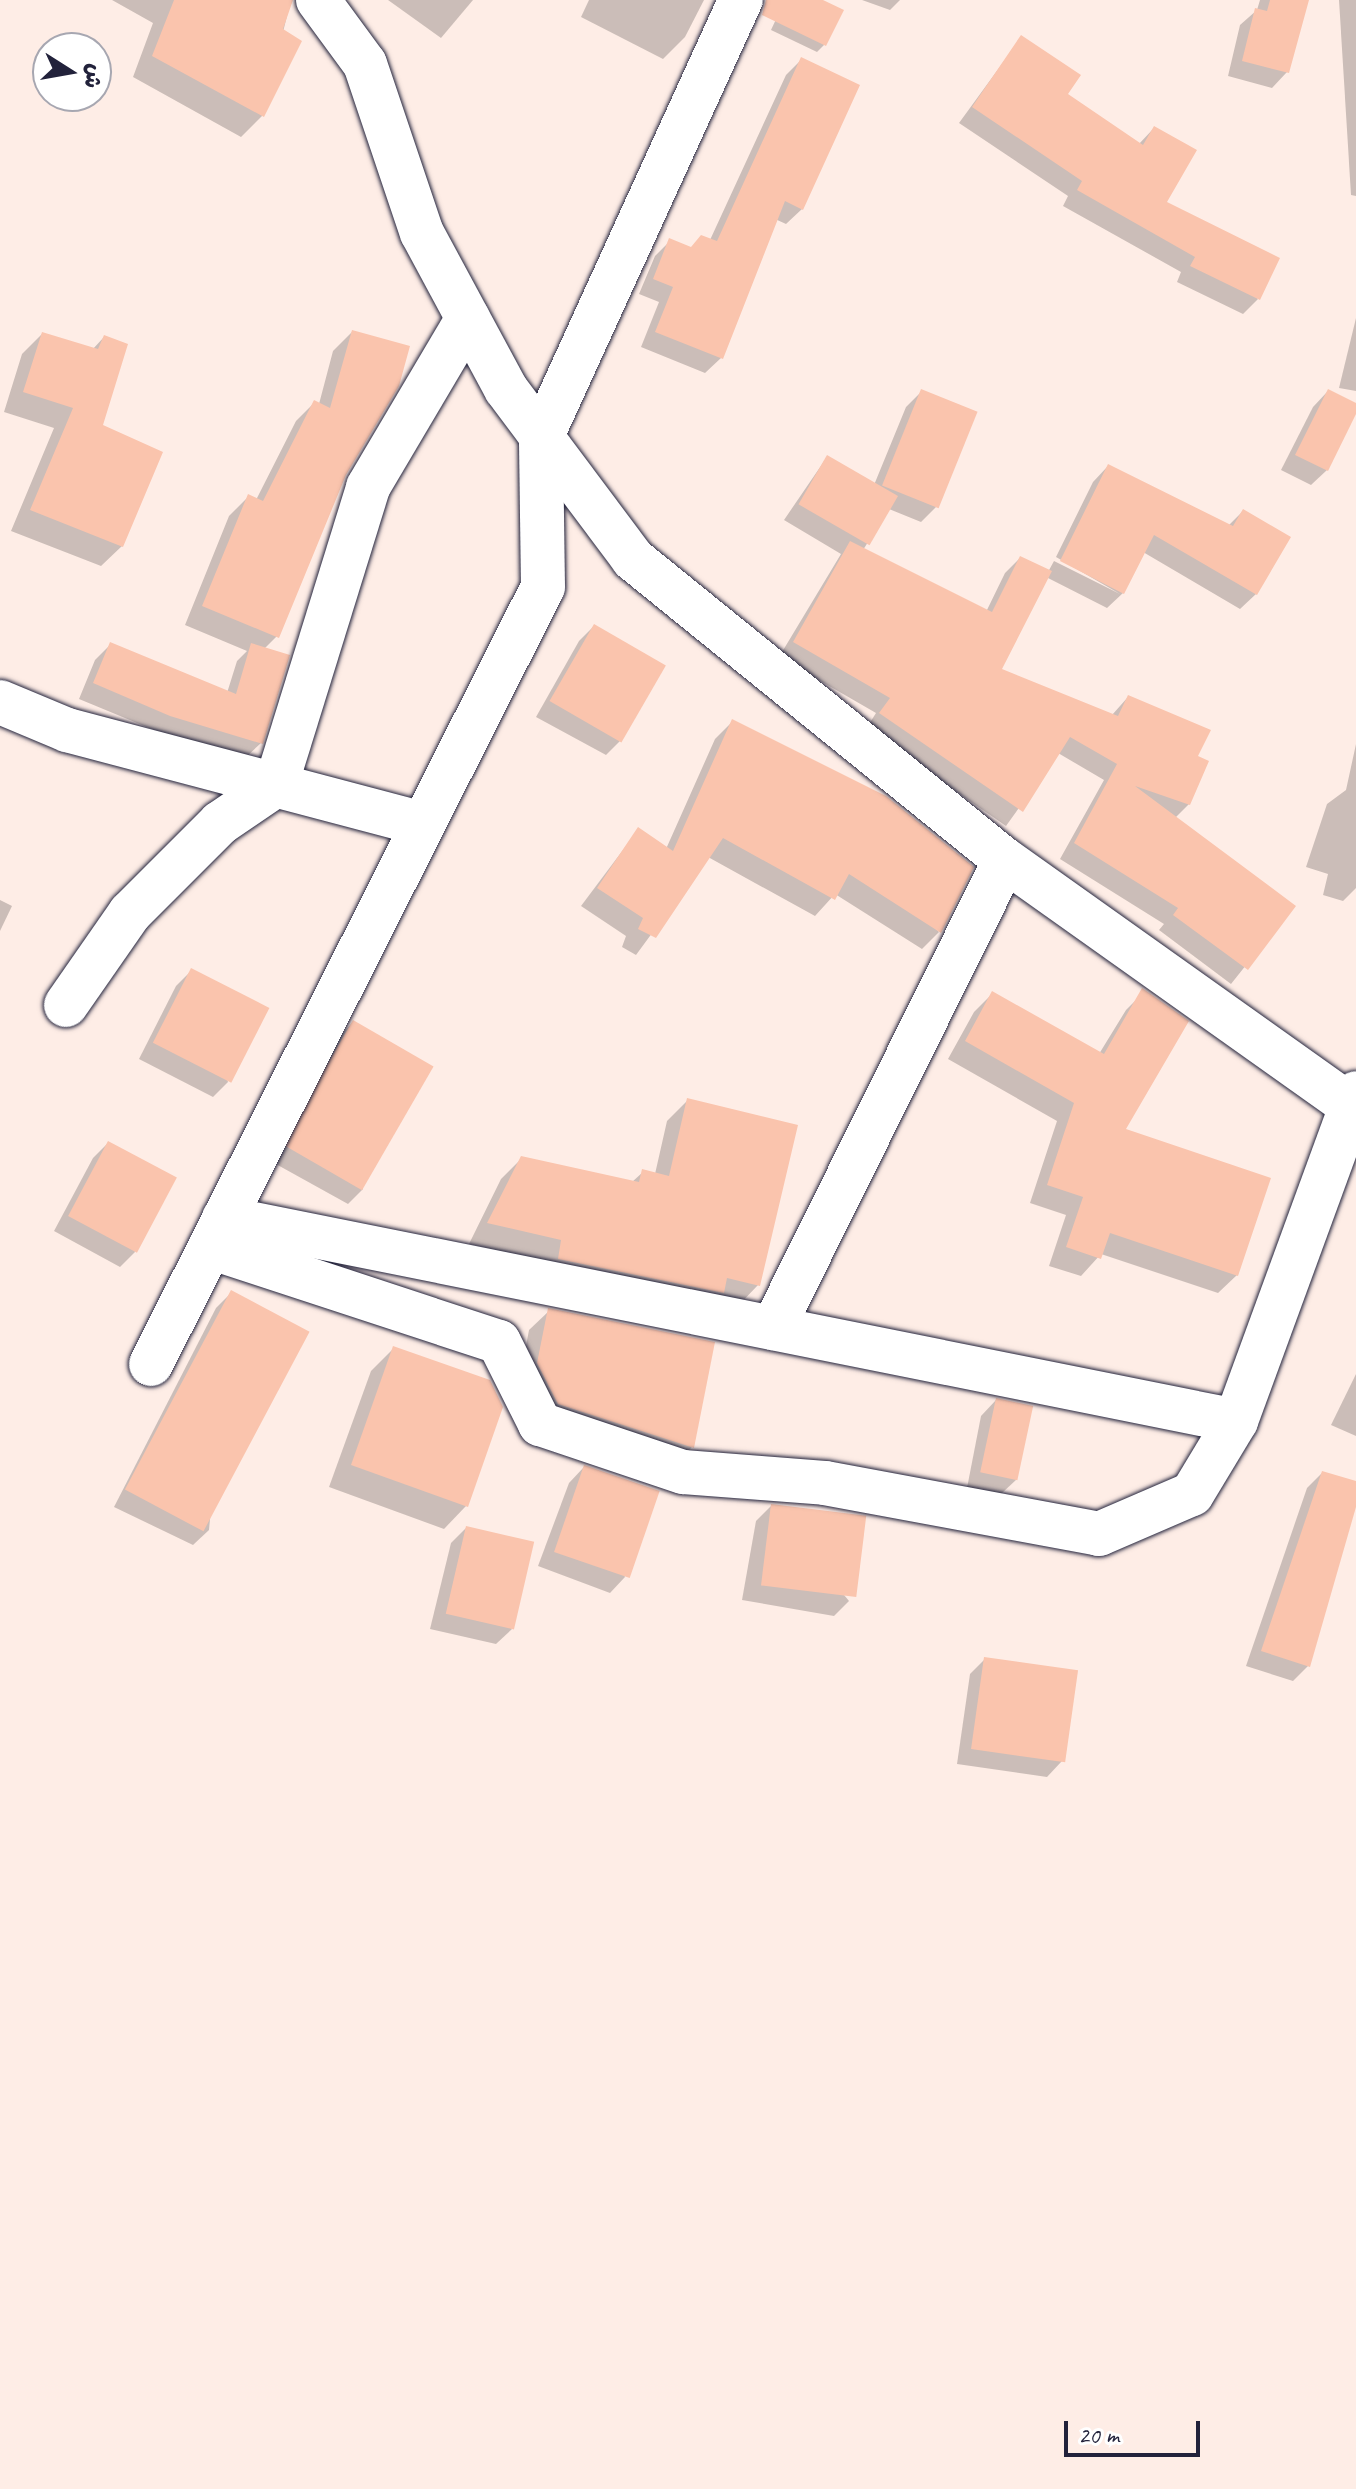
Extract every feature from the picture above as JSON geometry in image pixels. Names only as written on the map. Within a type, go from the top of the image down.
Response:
[{"type":"street","points":[[217,1233],[499,1342],[540,1424],[683,1472],[825,1483],[1099,1534],[1192,1494],[1236,1421],[1355,1103],[1005,860],[633,559],[506,389],[422,233],[365,64],[318,0]]},
{"type":"street","points":[[151,1364],[543,587],[541,438],[741,0]]},
{"type":"street","points":[[66,1005],[130,913],[220,823],[276,785],[368,487],[468,318]]},
{"type":"street","points":[[0,702],[67,730],[423,824]]},
{"type":"street","points":[[773,1328],[1005,860]]},
{"type":"street","points":[[217,1233],[773,1328],[1236,1421]]},
{"type":"building","points":[[174,0],[293,0],[283,29],[302,41],[264,117],[152,56]]},
{"type":"building","points":[[766,0],[823,0],[844,10],[826,46],[762,15]]},
{"type":"building","points":[[1270,0],[1309,0],[1289,73],[1242,61],[1255,8],[1267,11]]},
{"type":"building","points":[[1021,35],[1081,75],[1068,94],[1143,145],[1154,126],[1197,150],[1167,202],[1280,258],[1260,300],[1190,266],[1195,257],[1077,190],[1082,181],[972,107]]},
{"type":"building","points":[[801,57],[860,85],[803,210],[785,201],[723,359],[655,332],[673,287],[653,279],[669,238],[691,247],[701,235],[717,241]]},
{"type":"building","points":[[352,330],[410,346],[399,386],[346,475],[279,638],[202,606],[248,494],[263,501],[314,400],[330,408]]},
{"type":"building","points":[[42,332],[98,349],[104,335],[128,344],[103,425],[163,452],[123,547],[30,510],[73,408],[23,392]]},
{"type":"building","points":[[921,389],[978,412],[939,508],[882,485]]},
{"type":"building","points":[[1328,389],[1356,403],[1356,414],[1328,471],[1295,455]]},
{"type":"building","points":[[827,455],[898,496],[870,545],[798,504]]},
{"type":"building","points":[[1108,464],[1233,526],[1243,509],[1291,537],[1257,595],[1154,535],[1124,594],[1060,561]]},
{"type":"building","points":[[850,541],[992,612],[1020,556],[1052,571],[1002,669],[1118,716],[1128,695],[1211,730],[1198,756],[1209,761],[1190,805],[1135,786],[1296,906],[1248,970],[1173,915],[1178,908],[1074,843],[1117,764],[1070,737],[1023,812],[879,713],[890,698],[793,642]]},
{"type":"building","points":[[594,624],[666,666],[621,743],[550,701]]},
{"type":"building","points":[[110,642],[236,694],[251,643],[290,655],[263,744],[170,716],[93,683]]},
{"type":"building","points":[[732,719],[886,796],[974,867],[941,933],[849,874],[835,900],[723,838],[656,938],[638,929],[643,918],[597,888],[638,827],[673,851]]},
{"type":"building","points":[[191,968],[269,1008],[231,1083],[153,1043]]},
{"type":"building","points":[[1142,988],[1189,1021],[1126,1129],[1271,1178],[1238,1276],[1110,1233],[1101,1259],[1066,1247],[1083,1197],[1047,1185],[1074,1103],[965,1041],[992,991],[1104,1054]]},
{"type":"building","points":[[353,1020],[434,1066],[362,1190],[282,1144]]},
{"type":"building","points":[[687,1098],[798,1125],[760,1286],[727,1278],[724,1293],[558,1259],[561,1240],[487,1223],[521,1156],[639,1182],[642,1169],[669,1176]]},
{"type":"building","points":[[108,1141],[177,1178],[137,1253],[68,1216]]},
{"type":"building","points":[[231,1290],[310,1332],[203,1531],[125,1490]]},
{"type":"building","points":[[548,1308],[715,1342],[694,1448],[558,1404],[537,1363]]},
{"type":"building","points":[[393,1346],[490,1380],[503,1407],[468,1507],[351,1465]]},
{"type":"building","points":[[996,1398],[1033,1406],[1017,1480],[980,1472]]},
{"type":"building","points":[[584,1465],[660,1491],[630,1578],[554,1552]]},
{"type":"building","points":[[1322,1471],[1356,1481],[1356,1507],[1310,1667],[1261,1651]]},
{"type":"building","points":[[771,1504],[866,1516],[856,1597],[761,1585]]},
{"type":"building","points":[[466,1526],[534,1542],[514,1629],[446,1614]]},
{"type":"building","points":[[984,1657],[1078,1670],[1065,1762],[971,1749]]}]
